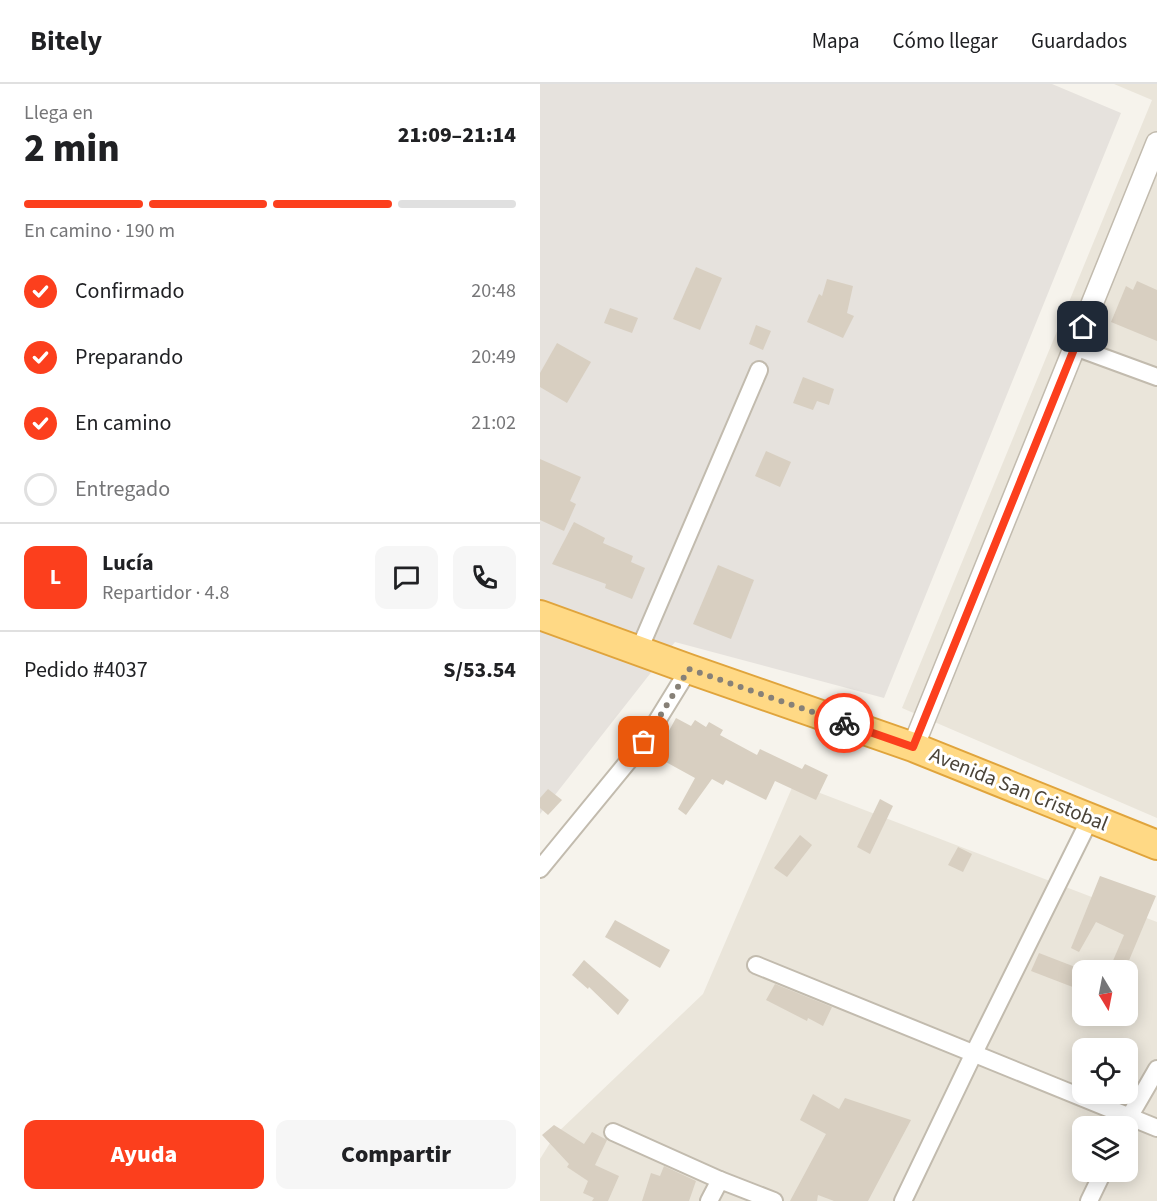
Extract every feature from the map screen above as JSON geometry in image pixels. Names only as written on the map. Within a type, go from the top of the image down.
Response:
[{"type":"highway","name":"Avenida San Cristobal","points":[[540,615],[913,747],[1157,845]]},
{"type":"street","points":[[913,747],[1156,145]]},
{"type":"street","points":[[1075,346],[1157,377]]},
{"type":"street","points":[[639,650],[759,370]]},
{"type":"street","points":[[540,869],[644,742],[689,669]]},
{"type":"street","points":[[903,1201],[1091,817]]},
{"type":"street","points":[[756,964],[974,1053],[1115,1116]]},
{"type":"street","points":[[1129,1116],[1157,1069]]},
{"type":"street","points":[[1138,1124],[1157,1128]]},
{"type":"street","points":[[613,1132],[720,1180],[774,1201]]},
{"type":"street","points":[[709,1201],[720,1180]]},
{"type":"street","points":[[1089,1201],[1098,1182]]},
{"type":"shaded area","points":[[540,84],[1052,84],[1121,113],[884,698],[675,642],[540,814]]},
{"type":"shaded area","points":[[1114,84],[1157,84],[1157,818],[902,708],[1152,100]]},
{"type":"shaded area","points":[[794,783],[1157,922],[1157,1201],[540,1201],[540,1159],[555,1135],[703,994]]},
{"type":"building","points":[[696,267],[722,278],[700,330],[673,319]]},
{"type":"building","points":[[827,279],[853,286],[847,313],[854,316],[843,338],[807,322],[819,294],[822,296]]},
{"type":"building","points":[[1137,281],[1157,290],[1157,341],[1111,322],[1126,286],[1133,290]]},
{"type":"building","points":[[610,308],[638,318],[632,333],[604,323]]},
{"type":"building","points":[[756,325],[771,331],[763,350],[749,344]]},
{"type":"building","points":[[557,343],[591,362],[567,403],[540,387],[540,373]]},
{"type":"building","points":[[803,377],[834,389],[829,405],[817,401],[813,410],[793,403]]},
{"type":"building","points":[[766,451],[791,462],[780,487],[755,476]]},
{"type":"building","points":[[540,459],[581,477],[570,501],[576,504],[564,531],[540,520]]},
{"type":"building","points":[[574,522],[605,538],[603,543],[633,556],[631,562],[645,568],[632,599],[605,588],[606,584],[552,564]]},
{"type":"building","points":[[718,565],[754,580],[731,639],[693,624]]},
{"type":"building","points":[[676,718],[691,726],[695,720],[706,727],[709,722],[723,730],[720,735],[757,755],[760,749],[802,769],[805,764],[828,775],[816,800],[775,781],[766,800],[726,780],[723,785],[712,779],[686,815],[678,809],[695,778],[655,756]]},
{"type":"building","points":[[548,789],[562,800],[548,815],[540,808],[540,798]]},
{"type":"building","points":[[880,799],[893,806],[870,854],[857,847]]},
{"type":"building","points":[[800,835],[812,845],[787,877],[774,868]]},
{"type":"building","points":[[958,847],[972,854],[963,872],[948,865]]},
{"type":"building","points":[[1100,876],[1156,896],[1129,960],[1113,960],[1124,935],[1096,922],[1079,952],[1071,948]]},
{"type":"building","points":[[615,920],[670,950],[660,968],[605,937]]},
{"type":"building","points":[[1039,953],[1072,966],[1072,987],[1031,971]]},
{"type":"building","points":[[584,960],[629,1000],[618,1015],[589,987],[588,989],[572,975]]},
{"type":"building","points":[[775,984],[832,1007],[823,1026],[808,1018],[807,1021],[766,1000]]},
{"type":"building","points":[[813,1094],[839,1109],[845,1098],[911,1120],[868,1201],[834,1201],[818,1195],[817,1201],[790,1201],[826,1134],[800,1120]]},
{"type":"building","points":[[554,1125],[584,1144],[592,1132],[607,1140],[595,1165],[619,1176],[608,1201],[592,1201],[594,1198],[583,1193],[588,1181],[567,1167],[569,1164],[542,1135]]},
{"type":"building","points":[[664,1166],[696,1181],[689,1201],[642,1201],[651,1173],[660,1176]]},
{"type":"way so far","points":[[644,742],[689,669],[844,723]]},
{"type":"route","points":[[844,723],[913,747],[1083,327]]}]
